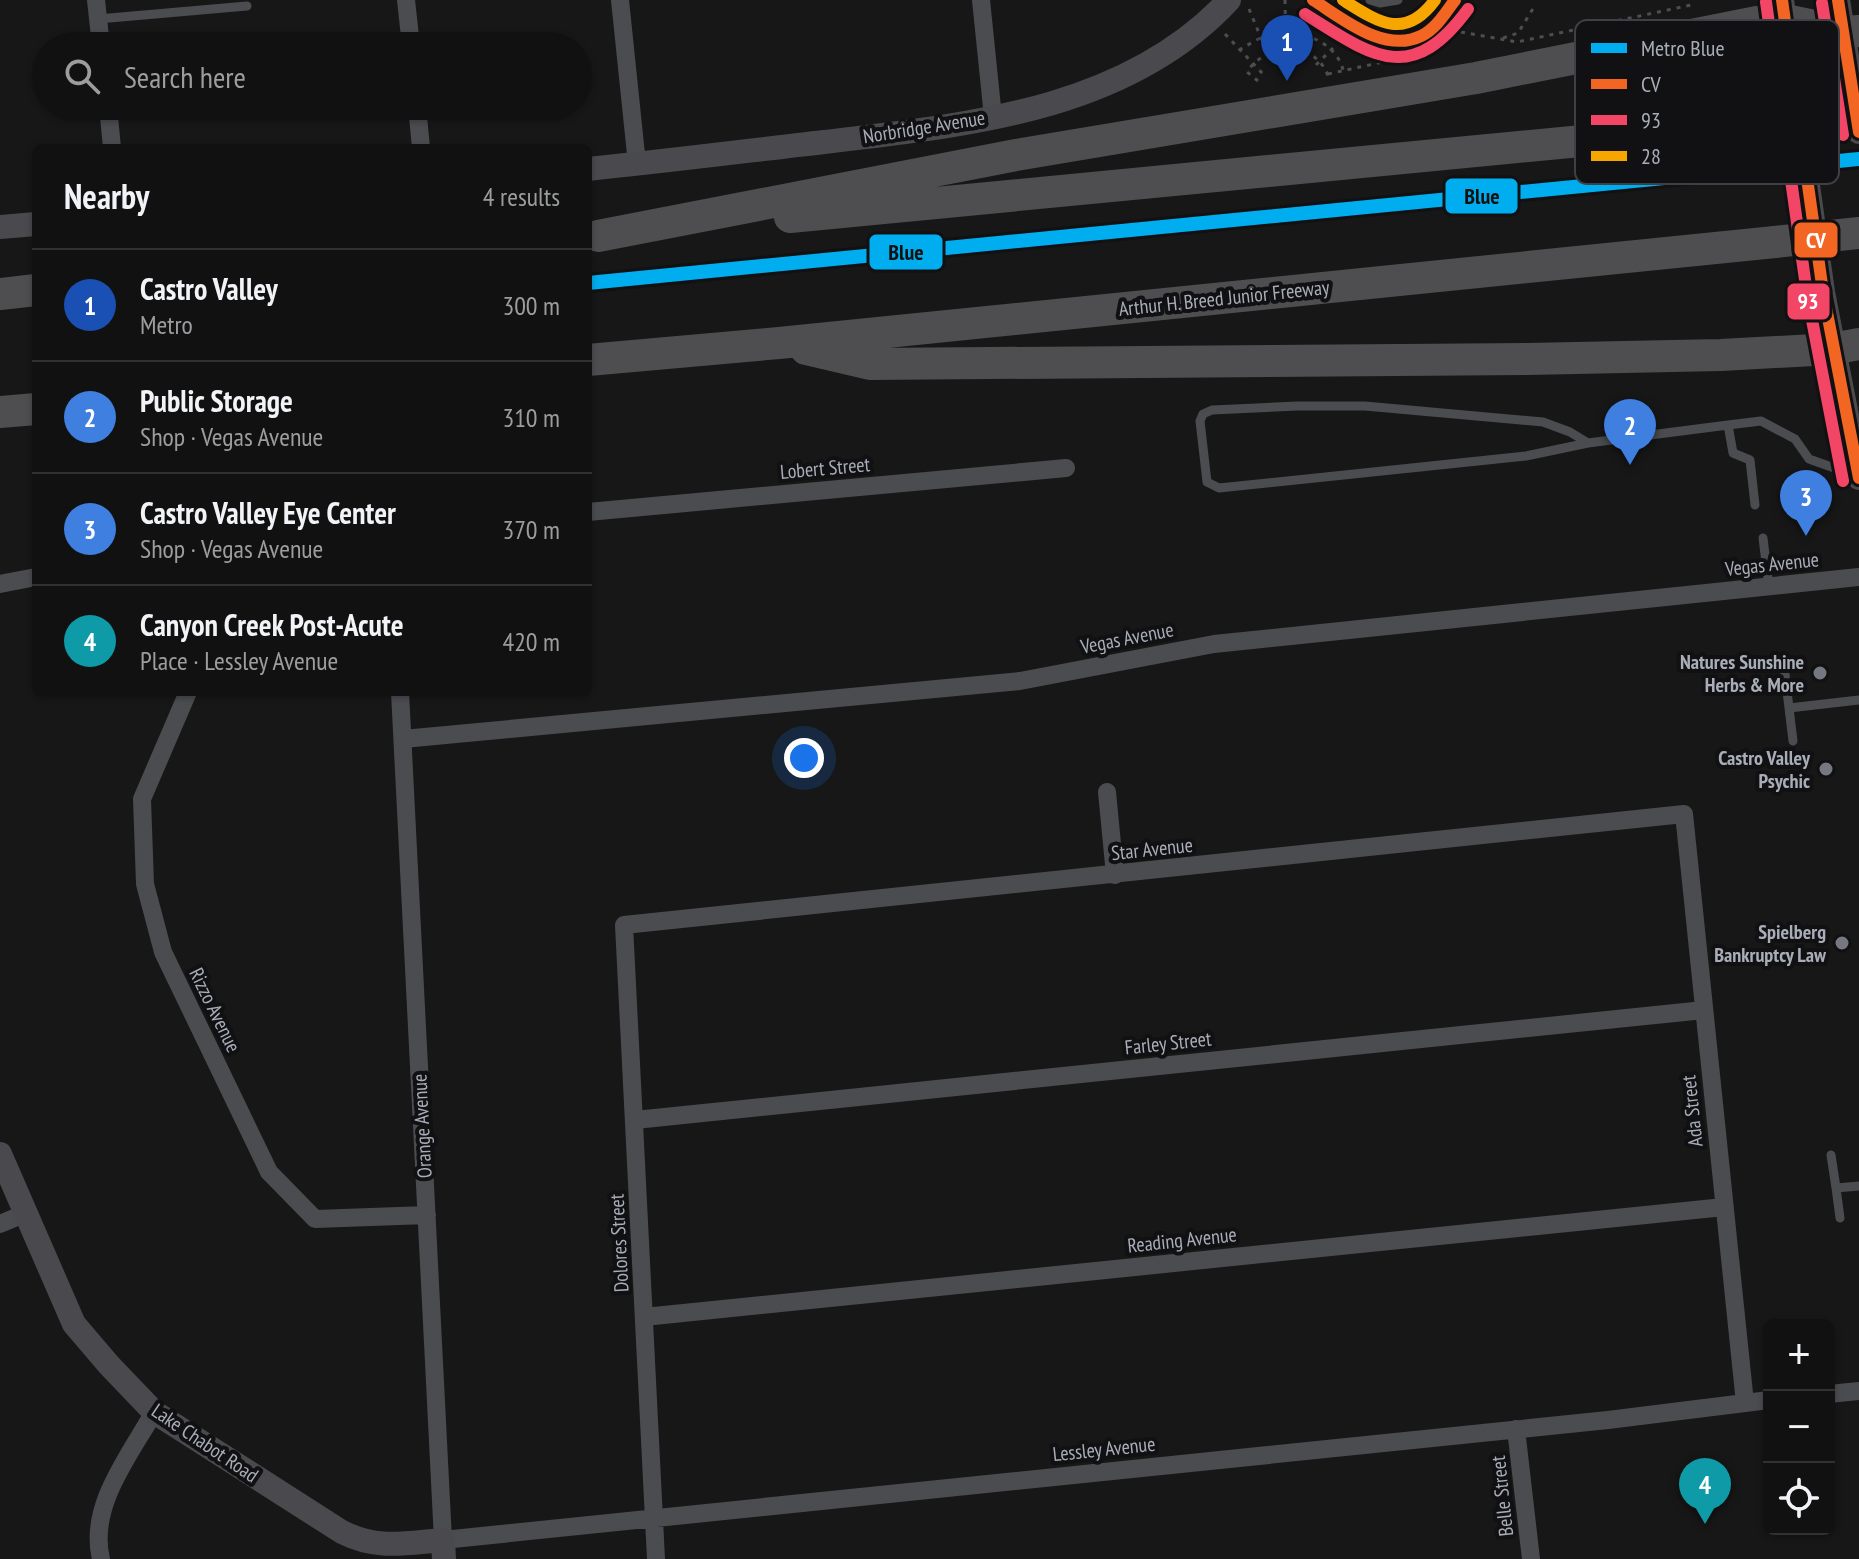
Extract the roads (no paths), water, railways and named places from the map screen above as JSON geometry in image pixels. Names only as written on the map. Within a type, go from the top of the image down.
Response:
[{"type":"highway","points":[[1762,20],[1784,10],[1816,20]]},
{"type":"highway","points":[[593,236],[1016,155],[1476,78],[1575,58]]},
{"type":"highway","points":[[1839,117],[1859,115]]},
{"type":"highway","points":[[593,236],[1575,142]]},
{"type":"highway","name":"Arthur H. Breed Junior Freeway","points":[[592,360],[1859,233]]},
{"type":"highway","points":[[0,294],[32,290]]},
{"type":"highway","points":[[779,343],[870,364],[1527,359],[1846,347]]},
{"type":"highway","points":[[0,412],[32,409]]},
{"type":"street","points":[[96,0],[99,32]]},
{"type":"street","points":[[406,0],[409,32]]},
{"type":"street","points":[[620,0],[637,164]]},
{"type":"street","points":[[981,0],[993,117]]},
{"type":"street","points":[[1838,0],[1851,31],[1859,132]]},
{"type":"street","name":"Norbridge Avenue","points":[[592,169],[909,132],[1053,103],[1136,71],[1239,5]]},
{"type":"street","points":[[109,120],[112,144]]},
{"type":"street","points":[[418,120],[421,144]]},
{"type":"street","points":[[1816,184],[1846,347],[1858,473]]},
{"type":"street","points":[[1,221],[32,224]]},
{"type":"street","name":"Lobert Street","points":[[592,512],[1066,468]]},
{"type":"street","name":"Vegas Avenue","points":[[403,739],[1020,681],[1214,644],[1859,577]]},
{"type":"street","points":[[0,584],[32,578]]},
{"type":"street","name":"Rizzo Avenue","points":[[186,696],[142,799],[145,884],[163,952],[269,1172],[315,1219],[427,1215]]},
{"type":"street","name":"Orange Avenue","points":[[400,696],[444,1549]]},
{"type":"street","points":[[1107,792],[1115,875]]},
{"type":"street","name":"Star Avenue","points":[[624,925],[1684,814]]},
{"type":"street","name":"Ada Street","points":[[1684,814],[1745,1403]]},
{"type":"street","name":"Dolores Street","points":[[624,925],[656,1559]]},
{"type":"street","name":"Farley Street","points":[[635,1120],[1704,1010]]},
{"type":"street","name":"Lake Chabot Road","points":[[0,1154],[74,1324],[154,1412],[342,1532],[361,1541],[383,1546],[444,1549]]},
{"type":"street","name":"Reading Avenue","points":[[644,1317],[1724,1207]]},
{"type":"street","points":[[0,1224],[24,1214]]},
{"type":"street","points":[[1835,1393],[1859,1391]]},
{"type":"street","name":"Lessley Avenue","points":[[444,1549],[654,1518],[1763,1401]]},
{"type":"street","points":[[101,1559],[98,1549],[103,1504],[154,1412]]},
{"type":"street","name":"Belle Street","points":[[1516,1429],[1531,1559]]},
{"type":"lane","points":[[1313,0],[1370,33],[1398,42],[1414,41],[1428,34],[1455,0]]},
{"type":"lane","points":[[1370,0],[1380,3],[1398,0]]},
{"type":"lane","points":[[98,19],[247,6]]},
{"type":"lane","points":[[1588,443],[1543,422],[1365,406],[1212,410],[1203,414],[1200,421],[1207,482],[1219,488],[1526,456],[1588,443],[1761,421],[1795,439],[1809,459],[1858,473]]},
{"type":"lane","points":[[1728,425],[1733,453],[1750,460],[1755,505]]},
{"type":"lane","points":[[1763,538],[1769,587]]},
{"type":"lane","points":[[1784,666],[1793,741]]},
{"type":"lane","points":[[1789,708],[1859,700]]},
{"type":"lane","points":[[1831,1155],[1840,1218]]},
{"type":"lane","points":[[1836,1188],[1859,1186]]},
{"type":"metro line","name":"Blue","points":[[1839,161],[1859,159]]},
{"type":"metro line","name":"Blue","points":[[592,283],[1603,184]]},
{"type":"place","name":"Castro Valley","points":[[1287,81]]},
{"type":"place","name":"Public Storage","points":[[1630,465]]},
{"type":"place","name":"Castro Valley Eye Center","points":[[1806,536]]},
{"type":"place","name":"Natures Sunshine Herbs & More","points":[[1820,673]]},
{"type":"place","name":"Castro Valley Psychic","points":[[1826,769]]},
{"type":"place","name":"Spielberg Bankruptcy Law","points":[[1842,943]]},
{"type":"place","name":"Canyon Creek Post-Acute","points":[[1705,1524]]}]
